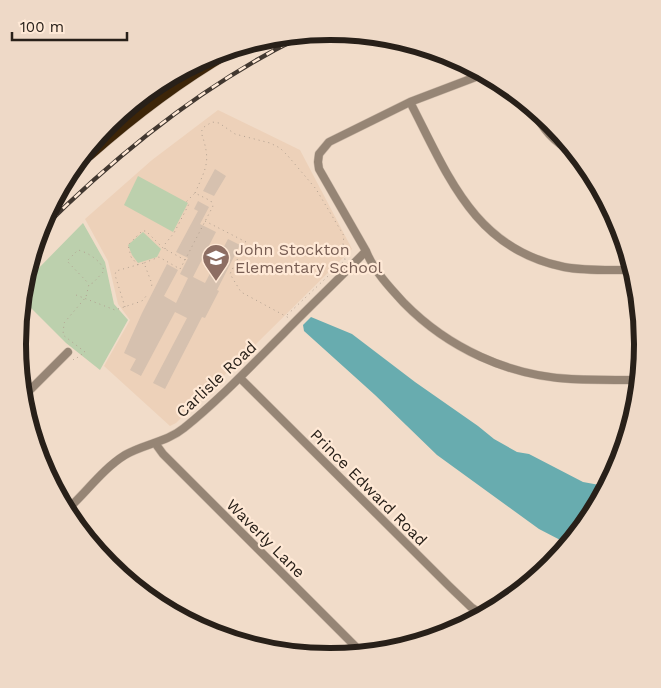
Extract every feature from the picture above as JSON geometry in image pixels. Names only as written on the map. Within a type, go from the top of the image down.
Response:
[{"type":"highway","points":[[103,142],[176,82]]},
{"type":"street","points":[[477,78],[410,102],[328,142],[318,154],[319,169],[371,262],[394,293],[436,332],[485,358],[509,367],[571,379],[632,380]]},
{"type":"street","points":[[410,102],[451,182],[464,202],[479,220],[500,239],[542,261],[564,267],[585,270],[625,270]]},
{"type":"street","points":[[541,124],[560,145]]},
{"type":"street","name":"Carlisle Road","points":[[72,504],[120,459],[132,451],[180,432],[240,378],[366,251]]},
{"type":"street","points":[[30,390],[68,352]]},
{"type":"street","name":"Prince Edward Road","points":[[240,378],[449,586],[476,611]]},
{"type":"street","name":"Waverly Lane","points":[[156,443],[163,454],[356,647]]},
{"type":"path","points":[[186,202],[195,193],[205,170],[208,153],[200,132],[212,122],[219,123],[235,134],[280,148],[288,156],[316,188],[344,236],[345,260],[286,316]]},
{"type":"path","points":[[125,306],[115,273],[159,257],[180,269],[213,203],[195,193]]},
{"type":"path","points":[[165,250],[165,244],[174,233],[190,202]]},
{"type":"path","points":[[205,222],[246,242],[230,274],[241,292],[292,319]]},
{"type":"path","points":[[138,265],[131,257],[128,245],[142,230],[146,231],[165,250],[185,260]]},
{"type":"path","points":[[78,250],[85,252],[104,268],[101,275],[93,283],[89,284],[67,262],[78,250]]},
{"type":"path","points":[[144,263],[152,284],[151,289]]},
{"type":"path","points":[[68,352],[74,360],[85,352],[64,335],[64,323],[86,297],[89,284]]},
{"type":"path","points":[[76,295],[86,297],[112,309],[146,299],[147,296]]},
{"type":"shaded area","name":"John Stockton Elementary School","points":[[218,110],[300,150],[352,249],[176,423],[170,426],[104,366],[130,320],[118,304],[108,261],[85,219],[152,160]]},
{"type":"green space","points":[[138,176],[188,203],[173,232],[124,205]]},
{"type":"green space","points":[[83,223],[105,262],[114,304],[128,320],[100,370],[66,343],[29,306],[35,272]]},
{"type":"green space","points":[[143,232],[161,249],[157,257],[138,263],[128,245]]},
{"type":"water","points":[[311,317],[352,334],[494,439],[517,452],[529,454],[583,482],[600,485],[572,529],[562,541],[539,529],[437,455],[375,395],[304,331],[303,325]]},
{"type":"building","points":[[215,169],[226,176],[214,196],[203,191]]},
{"type":"building","points":[[198,201],[209,207],[200,224],[216,232],[193,277],[205,283],[228,239],[240,245],[205,318],[202,317],[165,389],[153,383],[187,318],[175,312],[141,376],[130,370],[136,359],[124,353],[167,264],[178,270],[164,296],[176,303],[188,278],[180,274],[188,258],[176,252],[198,211],[194,209]]},
{"type":"railway","points":[[54,218],[129,149],[161,124],[227,78],[290,42]]},
{"type":"place","name":"John Stockton Elementary School","points":[[216,282]]}]
